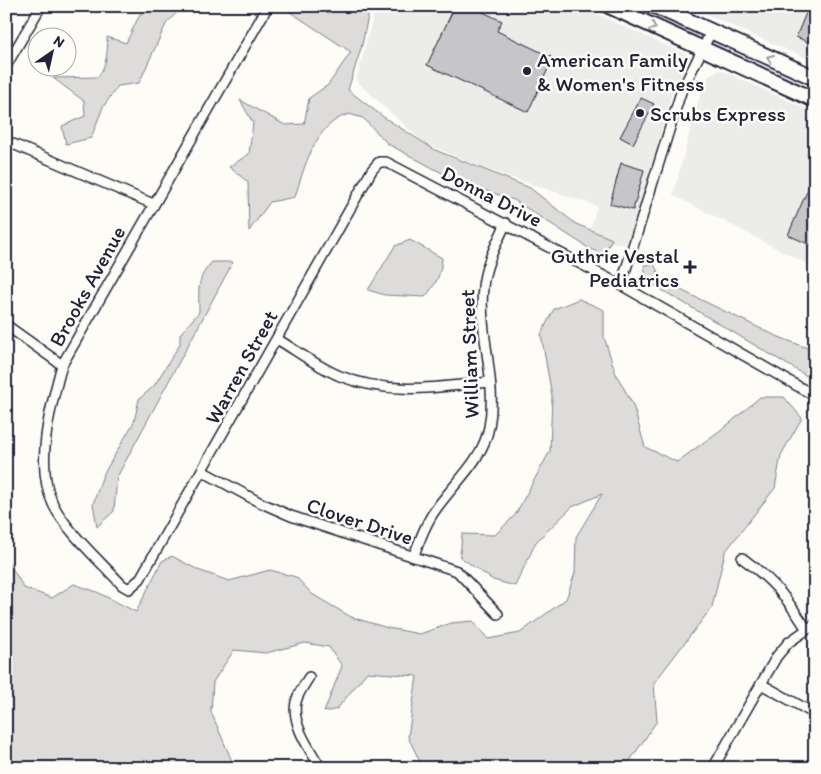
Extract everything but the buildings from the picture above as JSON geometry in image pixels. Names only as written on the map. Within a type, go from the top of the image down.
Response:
[{"type":"main road","points":[[609,6],[815,100]]},
{"type":"main road","points":[[655,6],[815,78]]},
{"type":"street","points":[[6,66],[41,6]]},
{"type":"street","name":"Brooks Avenue","points":[[125,586],[64,521],[52,504],[45,480],[44,456],[62,365],[268,6]]},
{"type":"street","points":[[621,285],[680,92],[711,32]]},
{"type":"street","points":[[6,141],[153,204]]},
{"type":"street","name":"Warren Street","points":[[125,586],[132,588],[140,578],[372,170],[379,162],[386,162]]},
{"type":"street","name":"Donna Drive","points":[[386,162],[506,222],[621,285],[815,396]]},
{"type":"street","name":"William Street","points":[[414,557],[435,509],[483,448],[489,427],[491,399],[482,301],[483,284],[488,263],[506,222]]},
{"type":"street","points":[[6,325],[62,365]]},
{"type":"street","points":[[277,339],[338,375],[368,385],[399,390],[489,382]]},
{"type":"street","name":"Clover Drive","points":[[202,471],[259,502],[291,516],[457,571],[498,614]]},
{"type":"street","points":[[713,768],[777,656],[789,642],[811,626],[783,592],[765,574],[742,558]]},
{"type":"street","points":[[309,677],[296,701],[296,713],[302,734],[321,768]]},
{"type":"street","points":[[761,684],[815,714]]},
{"type":"shaded area","points":[[152,6],[174,6],[179,10],[166,24],[139,83],[118,86],[103,107],[91,138],[66,144],[62,126],[85,116],[84,101],[53,78],[98,77],[106,58],[107,37],[126,43],[140,14]]},
{"type":"shaded area","points":[[281,6],[370,6],[362,45],[348,90],[382,116],[435,150],[530,188],[576,224],[612,239],[604,254],[590,249],[514,200],[457,181],[388,144],[363,118],[349,114],[337,119],[319,137],[307,160],[295,197],[270,202],[249,231],[248,182],[229,167],[249,154],[253,123],[240,100],[285,125],[304,124],[309,98],[328,85],[351,52]]},
{"type":"shaded area","points":[[376,6],[579,6],[692,57],[672,93],[629,246],[588,236],[597,206],[482,168],[423,142],[356,81]]},
{"type":"shaded area","points":[[689,6],[815,6],[815,62],[730,25]]},
{"type":"shaded area","points":[[721,70],[815,113],[815,268],[673,195],[701,91],[710,74]]},
{"type":"shaded area","points":[[410,240],[442,258],[437,279],[425,297],[385,295],[368,290],[395,246]]},
{"type":"shaded area","points":[[212,262],[233,262],[117,477],[114,511],[97,527],[93,504],[103,475],[134,422],[139,399],[154,386],[180,344],[180,334],[199,312],[201,279]]},
{"type":"shaded area","points":[[654,264],[662,281],[774,335],[815,351],[815,381],[647,281],[644,265]]},
{"type":"shaded area","points":[[579,299],[604,310],[604,337],[616,374],[633,405],[645,447],[677,462],[730,423],[760,397],[784,397],[802,418],[781,455],[775,488],[725,552],[712,607],[654,683],[657,721],[625,768],[423,768],[408,737],[417,676],[367,672],[337,709],[324,712],[342,666],[329,647],[305,643],[266,653],[234,650],[213,682],[211,712],[235,768],[6,768],[6,558],[24,588],[52,598],[74,584],[97,592],[136,612],[162,561],[172,556],[198,570],[229,581],[270,570],[296,577],[312,594],[351,617],[388,628],[420,634],[451,623],[473,621],[488,639],[520,633],[566,599],[575,573],[576,537],[602,494],[572,507],[536,542],[515,586],[493,580],[460,557],[462,534],[495,535],[515,515],[550,451],[552,396],[541,334],[554,309]]},
{"type":"place","name":"American Family & Women's Fitness","points":[[527,71]]},
{"type":"place","name":"Scrubs Express","points":[[640,113]]},
{"type":"place","name":"Guthrie Vestal Pediatrics","points":[[690,267]]}]
